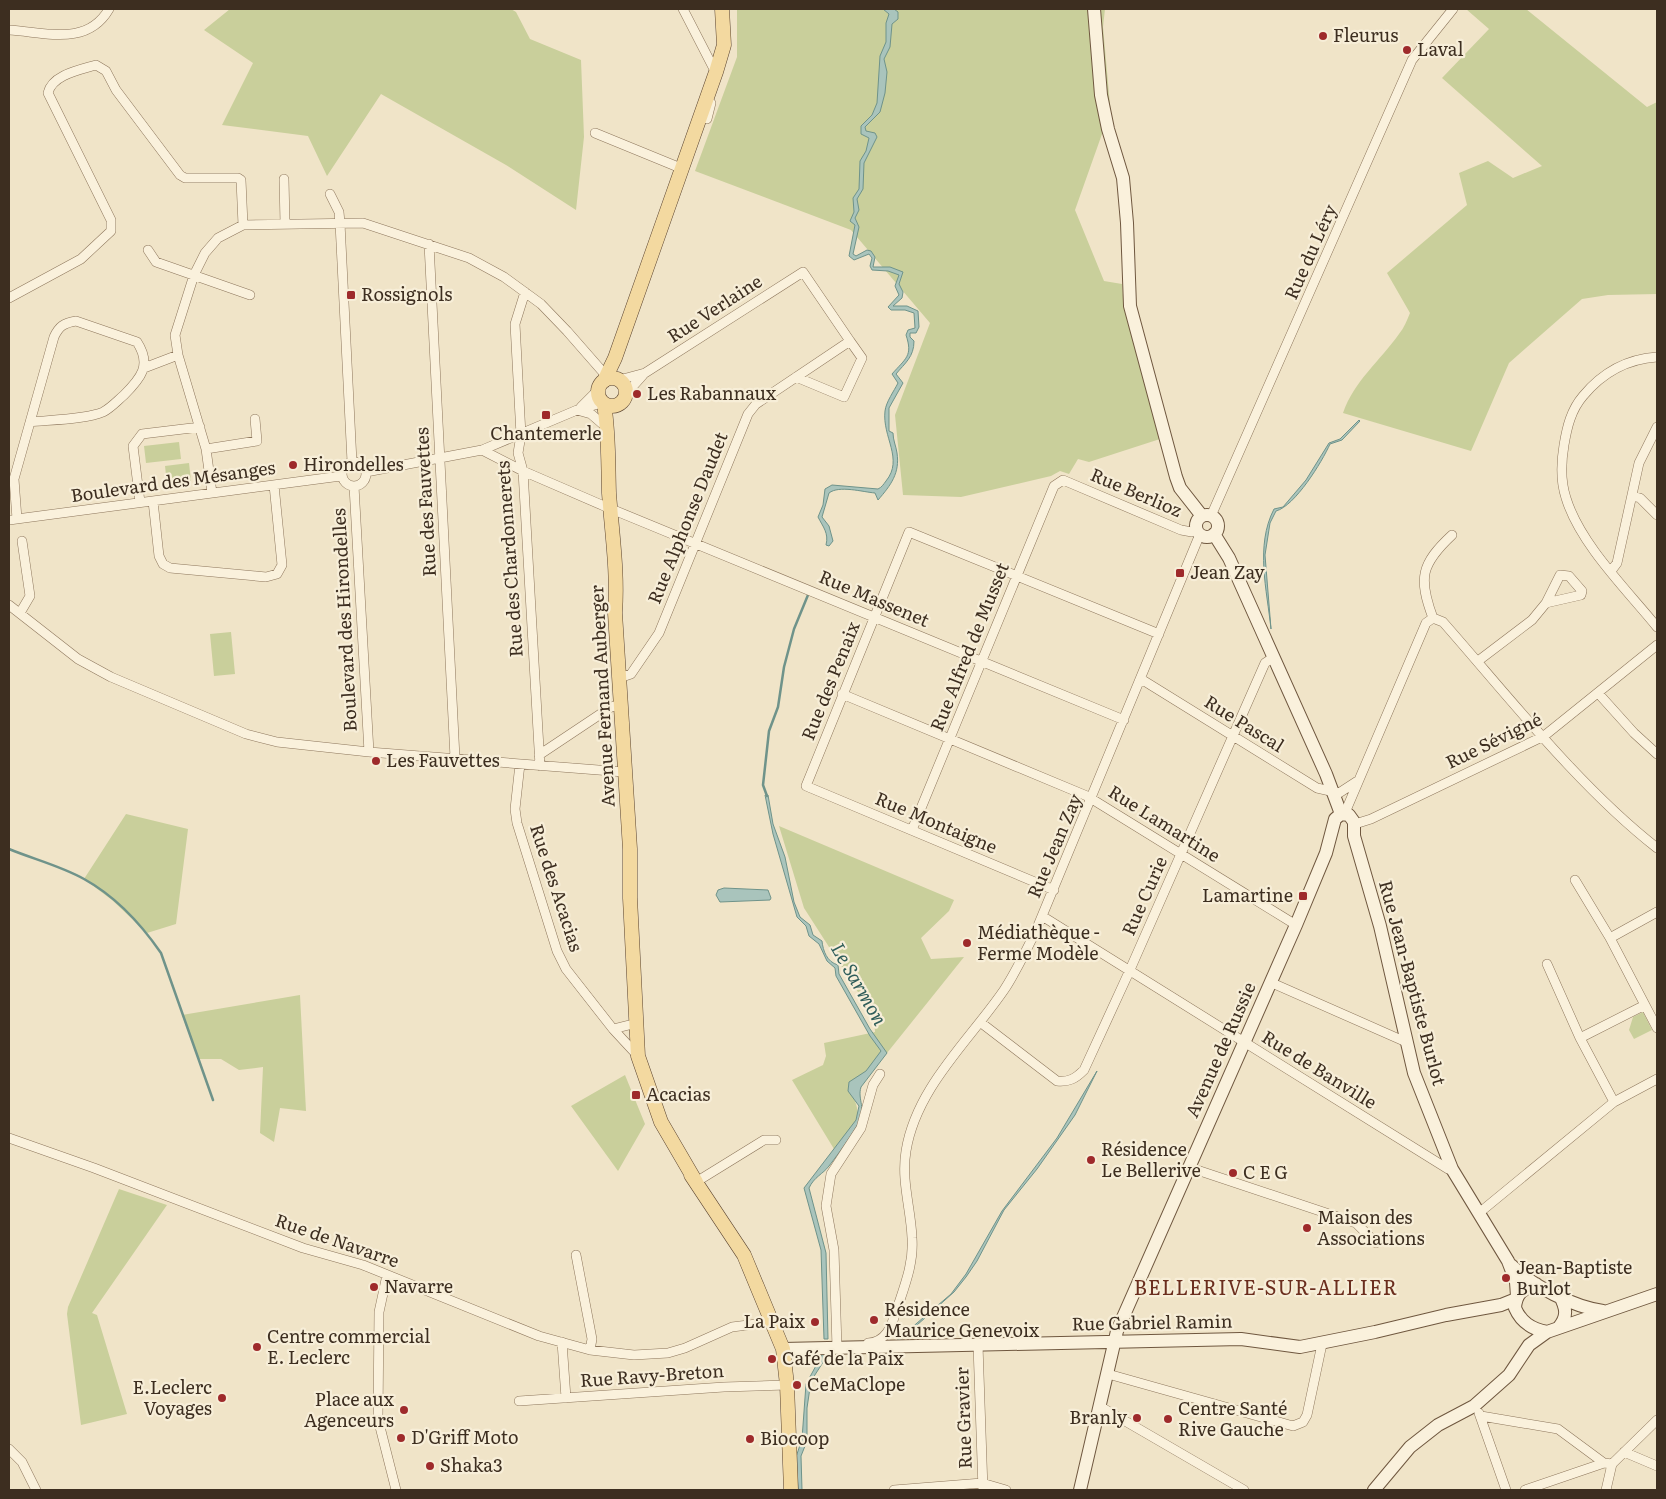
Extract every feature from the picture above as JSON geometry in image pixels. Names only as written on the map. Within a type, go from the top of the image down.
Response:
[{"type":"main road","points":[[615,358],[716,72],[724,45],[722,9]]},
{"type":"main road","points":[[683,169],[698,146],[730,49],[731,31],[727,9]]},
{"type":"main road","name":"Avenue Fernand Auberger","points":[[615,358],[607,389],[610,508],[617,589],[615,613],[630,856],[634,1051]]},
{"type":"main road","points":[[607,389],[624,399],[626,394]]},
{"type":"main road","name":"Avenue Fernand Auberger","points":[[633,962],[629,1025],[634,1051],[661,1122],[696,1182],[744,1255],[783,1349],[787,1385]]},
{"type":"main road","points":[[787,1385],[791,1490]]},
{"type":"street","points":[[9,30],[63,36],[74,35],[86,31],[95,25],[109,9]]},
{"type":"street","points":[[683,9],[716,72],[707,119]]},
{"type":"street","points":[[1094,9],[1101,95],[1108,129],[1123,178],[1128,223],[1130,306],[1180,488],[1206,516],[1218,525],[1214,534],[1205,537],[1198,532],[1196,524],[1206,516]]},
{"type":"street","name":"Rue du Léry","points":[[1206,516],[1412,60],[1453,9]]},
{"type":"street","points":[[9,298],[81,259],[111,231],[111,220],[48,93],[51,84],[58,78],[86,68],[96,65],[106,71],[116,90],[180,176],[185,178],[238,178],[241,180],[243,225]]},
{"type":"street","points":[[595,134],[683,169]]},
{"type":"street","points":[[284,179],[285,224]]},
{"type":"street","points":[[330,194],[339,212],[340,223],[352,462]]},
{"type":"street","points":[[212,493],[206,449],[178,355],[175,336],[194,275],[204,253],[218,238],[243,225],[362,223],[469,258],[525,292],[568,331],[595,363],[607,389]]},
{"type":"street","name":"Rue des Fauvettes","points":[[429,244],[455,758]]},
{"type":"street","points":[[148,250],[156,262],[250,294]]},
{"type":"street","name":"Rue Verlaine","points":[[607,389],[645,373],[803,272],[850,341]]},
{"type":"street","name":"Rue des Chardonnerets","points":[[525,292],[515,324],[521,435],[518,453],[523,471],[540,766]]},
{"type":"street","points":[[13,519],[14,479],[30,422],[54,337],[58,328],[66,322],[76,321],[137,342],[141,348],[144,368],[142,377],[110,408],[102,413],[30,422]]},
{"type":"street","points":[[796,377],[844,397],[862,358],[850,341]]},
{"type":"street","name":"Rue Alphonse Daudet","points":[[619,678],[631,674],[659,633],[748,414],[756,404],[850,341]]},
{"type":"street","points":[[144,368],[178,355]]},
{"type":"street","points":[[1657,357],[1622,364],[1604,375],[1576,405],[1568,423],[1562,459],[1562,480],[1565,497],[1572,515],[1584,536],[1657,627]]},
{"type":"street","points":[[595,363],[615,358]]},
{"type":"street","name":"Rue Verlaine","points":[[626,394],[645,373]]},
{"type":"street","points":[[366,472],[482,450],[577,410],[607,389]]},
{"type":"street","points":[[577,410],[607,389]]},
{"type":"street","points":[[577,410],[591,414],[603,422],[608,429]]},
{"type":"street","points":[[206,449],[257,441],[255,419]]},
{"type":"street","points":[[140,502],[134,446],[142,434],[200,427]]},
{"type":"street","points":[[1611,571],[1617,563],[1639,463],[1657,427]]},
{"type":"street","name":"Rue Massenet","points":[[482,450],[523,471],[610,508],[1124,720]]},
{"type":"street","points":[[352,462],[363,466],[366,472],[361,484],[354,486],[344,482],[341,476],[345,465],[352,462]]},
{"type":"street","name":"Boulevard des Mésanges","points":[[13,519],[341,476]]},
{"type":"street","name":"Rue Berlioz","points":[[1063,480],[1181,530],[1198,532]]},
{"type":"street","name":"Rue Alfred de Musset","points":[[912,830],[1054,486],[1063,480]]},
{"type":"street","points":[[153,501],[160,556],[163,564],[170,568],[266,577],[277,574],[282,565],[274,485]]},
{"type":"street","name":"Boulevard des Hirondelles","points":[[354,486],[369,752]]},
{"type":"street","points":[[1632,496],[1640,498],[1657,515]]},
{"type":"street","name":"Rue des Penaix","points":[[806,786],[909,532],[1018,575]]},
{"type":"street","name":"Rue Jean Zay","points":[[892,1346],[891,1327],[910,1272],[912,1253],[904,1173],[906,1151],[912,1125],[930,1089],[1004,990],[1042,916],[1141,679],[1198,532]]},
{"type":"street","name":"Rue Jean-Baptiste Burlot","points":[[1214,534],[1229,558],[1333,791],[1345,826],[1356,846],[1380,926],[1414,1073],[1452,1169],[1508,1261],[1516,1282],[1516,1297]]},
{"type":"street","points":[[1452,536],[1434,552],[1426,566],[1425,591],[1433,618],[1443,622],[1599,796],[1657,848]]},
{"type":"street","points":[[20,613],[30,596],[22,541]]},
{"type":"street","points":[[1018,575],[1159,634]]},
{"type":"street","points":[[1478,661],[1532,620],[1546,603]]},
{"type":"street","points":[[9,605],[78,659],[111,677],[246,734],[277,742],[369,752],[624,772]]},
{"type":"street","name":"Avenue de Russie","points":[[1080,1490],[1101,1407],[1117,1331],[1326,853],[1345,826],[1347,808],[1426,623],[1433,618]]},
{"type":"street","name":"Rue Sévigné","points":[[1345,826],[1371,819],[1544,736],[1657,645]]},
{"type":"street","name":"Rue Curie","points":[[980,1022],[1038,1067],[1060,1081],[1066,1082],[1084,1070],[1265,663],[1274,657]]},
{"type":"street","name":"Rue Pascal","points":[[1141,679],[1317,788],[1333,791]]},
{"type":"street","points":[[1598,693],[1634,733],[1657,754]]},
{"type":"street","name":"Rue Lamartine","points":[[842,694],[1092,799],[1296,925]]},
{"type":"street","points":[[539,754],[611,707],[620,705]]},
{"type":"street","name":"Rue des Acacias","points":[[520,764],[515,808],[517,823],[558,951],[574,981],[613,1029],[634,1051]]},
{"type":"street","points":[[1333,791],[1339,793],[1346,791],[1359,780]]},
{"type":"street","name":"Rue Montaigne","points":[[806,786],[1054,890]]},
{"type":"street","points":[[1576,880],[1610,938],[1657,1028]]},
{"type":"street","points":[[1610,938],[1657,912]]},
{"type":"street","name":"Rue de Banville","points":[[1042,916],[1129,972],[1448,1169],[1452,1169]]},
{"type":"street","points":[[1547,964],[1580,1038],[1614,1102]]},
{"type":"street","points":[[1270,982],[1406,1042]]},
{"type":"street","points":[[1580,1038],[1645,1004]]},
{"type":"street","points":[[613,1029],[629,1025]]},
{"type":"street","points":[[880,1074],[872,1085],[868,1096],[861,1128],[831,1174],[826,1206],[834,1250],[843,1347],[859,1343],[877,1342],[883,1339],[891,1327]]},
{"type":"street","points":[[1479,1213],[1614,1102],[1657,1079]]},
{"type":"street","name":"Rue de Navarre","points":[[9,1138],[94,1168],[304,1248],[349,1260],[539,1336],[590,1350],[621,1354],[668,1353],[685,1348],[732,1327],[772,1322]]},
{"type":"street","points":[[696,1182],[764,1140],[776,1140]]},
{"type":"street","points":[[1188,1170],[1194,1169],[1356,1223],[1376,1243]]},
{"type":"street","points":[[576,1255],[592,1339],[590,1350]]},
{"type":"street","name":"Rue Jean-Baptiste Burlot","points":[[1508,1261],[1522,1276],[1536,1284]]},
{"type":"street","points":[[387,1275],[379,1312],[378,1419],[396,1490]]},
{"type":"street","points":[[1547,1332],[1538,1330],[1519,1318],[1515,1308],[1516,1297],[1524,1288],[1536,1284],[1581,1307],[1605,1311]]},
{"type":"street","points":[[1374,1490],[1397,1461],[1424,1435],[1478,1411],[1508,1375],[1529,1345],[1547,1332],[1657,1294]]},
{"type":"street","points":[[1559,1327],[1566,1315],[1566,1308],[1560,1296]]},
{"type":"street","name":"Rue Gabriel Ramin","points":[[783,1349],[1241,1339],[1300,1347],[1322,1344],[1446,1315],[1501,1306],[1516,1297]]},
{"type":"street","points":[[562,1342],[566,1398]]},
{"type":"street","points":[[1108,1374],[1293,1426],[1302,1422],[1307,1415],[1322,1344]]},
{"type":"street","name":"Rue Gravier","points":[[978,1345],[983,1487]]},
{"type":"street","name":"Rue Ravy-Breton","points":[[519,1401],[724,1387],[787,1385]]},
{"type":"street","points":[[1101,1407],[1244,1490]]},
{"type":"street","points":[[1478,1411],[1558,1428],[1608,1464]]},
{"type":"street","points":[[1478,1411],[1506,1490]]},
{"type":"street","points":[[1525,1490],[1608,1464],[1624,1452],[1657,1420]]},
{"type":"street","points":[[9,1449],[22,1462],[36,1490]]},
{"type":"street","points":[[1624,1452],[1657,1466]]},
{"type":"street","points":[[1606,1490],[1608,1464]]},
{"type":"street","points":[[894,1490],[983,1487],[1006,1490]]},
{"type":"green space","points":[[230,9],[511,9],[516,12],[530,39],[581,60],[584,137],[576,210],[506,165],[381,94],[327,176],[308,136],[222,125],[253,63],[204,30]]},
{"type":"green space","points":[[737,9],[1105,9],[1103,27],[1111,116],[1102,134],[1075,210],[1104,281],[1122,284],[1124,308],[1160,439],[1089,462],[1078,459],[1069,474],[1060,471],[1051,476],[961,497],[903,495],[895,415],[930,323],[851,230],[695,171],[737,57]]},
{"type":"green space","points":[[1466,9],[1526,9],[1647,107],[1657,102],[1657,294],[1608,295],[1582,299],[1509,363],[1471,451],[1343,413],[1354,391],[1401,332],[1410,313],[1387,273],[1467,205],[1459,173],[1488,161],[1513,178],[1542,166],[1442,78],[1489,29]]},
{"type":"green space","points":[[179,442],[181,459],[146,463],[144,446]]},
{"type":"green space","points":[[189,463],[191,481],[167,484],[165,466]]},
{"type":"green space","points":[[231,632],[235,674],[214,676],[210,634]]},
{"type":"green space","points":[[126,814],[188,829],[176,924],[147,933],[112,900],[84,879]]},
{"type":"green space","points":[[779,826],[954,900],[949,911],[921,938],[931,959],[964,957],[887,1053],[848,1087],[857,1107],[856,1120],[834,1149],[792,1080],[823,1065],[826,1056],[824,1043],[875,1032],[874,1017],[804,908]]},
{"type":"green space","points":[[300,995],[306,1111],[280,1108],[274,1142],[260,1133],[263,1067],[239,1070],[221,1059],[198,1059],[182,1015]]},
{"type":"green space","points":[[1643,1012],[1652,1030],[1634,1039],[1629,1030],[1633,1017]]},
{"type":"green space","points":[[625,1075],[645,1124],[618,1171],[571,1106]]},
{"type":"green space","points":[[119,1189],[167,1205],[92,1313],[97,1315],[127,1414],[81,1425],[67,1314],[68,1307]]},
{"type":"water","points":[[883,9],[894,9],[898,12],[898,19],[892,24],[890,47],[884,59],[887,72],[885,93],[880,112],[865,127],[866,131],[875,133],[877,137],[864,163],[863,189],[857,199],[859,210],[855,218],[859,227],[853,254],[856,256],[867,250],[871,251],[875,257],[873,267],[890,267],[903,272],[899,284],[903,292],[902,298],[893,306],[907,306],[918,311],[919,327],[916,333],[910,333],[910,337],[914,341],[914,347],[908,359],[896,374],[903,383],[889,408],[889,431],[893,433],[898,460],[894,478],[878,500],[875,493],[858,490],[839,489],[829,493],[822,517],[829,526],[833,541],[829,546],[826,545],[824,527],[818,517],[823,505],[825,489],[832,485],[878,489],[891,473],[893,456],[886,430],[885,411],[888,400],[898,383],[892,374],[907,356],[909,348],[906,335],[908,330],[915,328],[914,313],[905,310],[891,310],[888,307],[899,295],[895,286],[899,275],[888,271],[872,270],[870,266],[872,258],[869,254],[854,260],[849,256],[855,225],[850,221],[854,212],[853,198],[859,189],[860,161],[866,151],[869,138],[861,134],[861,126],[872,115],[877,103],[880,56],[886,42],[886,23],[889,14]]},
{"type":"water","points":[[1360,421],[1342,440],[1330,444],[1307,482],[1291,501],[1283,507],[1306,480],[1329,443],[1340,439]]},
{"type":"water","points":[[1283,507],[1276,511],[1270,523],[1265,555],[1271,629],[1264,568],[1265,538],[1268,523],[1274,509]]},
{"type":"water","points":[[765,795],[768,795],[773,824],[785,857],[794,902],[800,917],[810,925],[813,935],[822,941],[828,959],[838,965],[839,974],[870,1029],[887,1053],[861,1087],[862,1113],[858,1124],[829,1166],[813,1181],[809,1188],[826,1253],[828,1339],[824,1339],[821,1250],[804,1188],[856,1120],[859,1106],[848,1091],[849,1082],[866,1071],[881,1051],[870,1036],[836,976],[835,968],[827,961],[819,944],[809,936],[806,926],[797,917],[773,834]]},
{"type":"water","points":[[724,888],[768,890],[771,898],[770,900],[720,902],[716,895],[718,890]]},
{"type":"water","points":[[1097,1071],[1075,1115],[1037,1169],[1004,1210],[977,1261],[966,1277],[954,1292],[898,1342],[896,1341],[951,1294],[966,1274],[1002,1211],[1057,1138]]},
{"type":"water","points":[[823,1353],[829,1353],[811,1381],[807,1408],[807,1441],[801,1456],[802,1490],[798,1490],[796,1457],[802,1439],[806,1384]]},
{"type":"waterway","name":"Le Sarmon","points":[[767,796],[763,785],[769,731],[778,707],[784,667],[794,629],[808,595]]},
{"type":"waterway","points":[[9,849],[66,870],[84,879],[117,902],[145,932],[161,953],[213,1100]]},
{"type":"place","name":"Fleurus","points":[[1323,36]]},
{"type":"place","name":"Laval","points":[[1407,50]]},
{"type":"place","name":"Rossignols","points":[[351,295]]},
{"type":"place","name":"Les Rabannaux","points":[[637,394]]},
{"type":"place","name":"Chantemerle","points":[[546,415]]},
{"type":"place","name":"Hirondelles","points":[[293,465]]},
{"type":"place","name":"Jean Zay","points":[[1180,573]]},
{"type":"place","name":"Les Fauvettes","points":[[376,761]]},
{"type":"place","name":"Lamartine","points":[[1303,896]]},
{"type":"place","name":"Médiathèque - Ferme Modèle","points":[[967,943]]},
{"type":"place","name":"Acacias","points":[[636,1095]]},
{"type":"place","name":"Résidence Le Bellerive","points":[[1091,1160]]},
{"type":"place","name":"C E G","points":[[1233,1173]]},
{"type":"place","name":"Maison des Associations","points":[[1307,1228]]},
{"type":"place","name":"Jean-Baptiste Burlot","points":[[1506,1278]]},
{"type":"place","name":"Navarre","points":[[374,1287]]},
{"type":"place","name":"Résidence Maurice Genevoix","points":[[874,1320]]},
{"type":"place","name":"La Paix","points":[[815,1322]]},
{"type":"place","name":"Centre commercial E. Leclerc","points":[[257,1347]]},
{"type":"place","name":"Café de la Paix","points":[[772,1359]]},
{"type":"place","name":"CeMaClope","points":[[797,1385]]},
{"type":"place","name":"E.Leclerc Voyages","points":[[222,1398]]},
{"type":"place","name":"Place aux Agenceurs","points":[[404,1410]]},
{"type":"place","name":"Branly","points":[[1137,1418]]},
{"type":"place","name":"Centre Santé Rive Gauche","points":[[1168,1419]]},
{"type":"place","name":"D'Griff Moto","points":[[401,1438]]},
{"type":"place","name":"Biocoop","points":[[750,1439]]},
{"type":"place","name":"Shaka3","points":[[430,1466]]},
{"type":"district","name":"BELLERIVE-SUR-ALLIER","points":[[1266,1288]]}]
